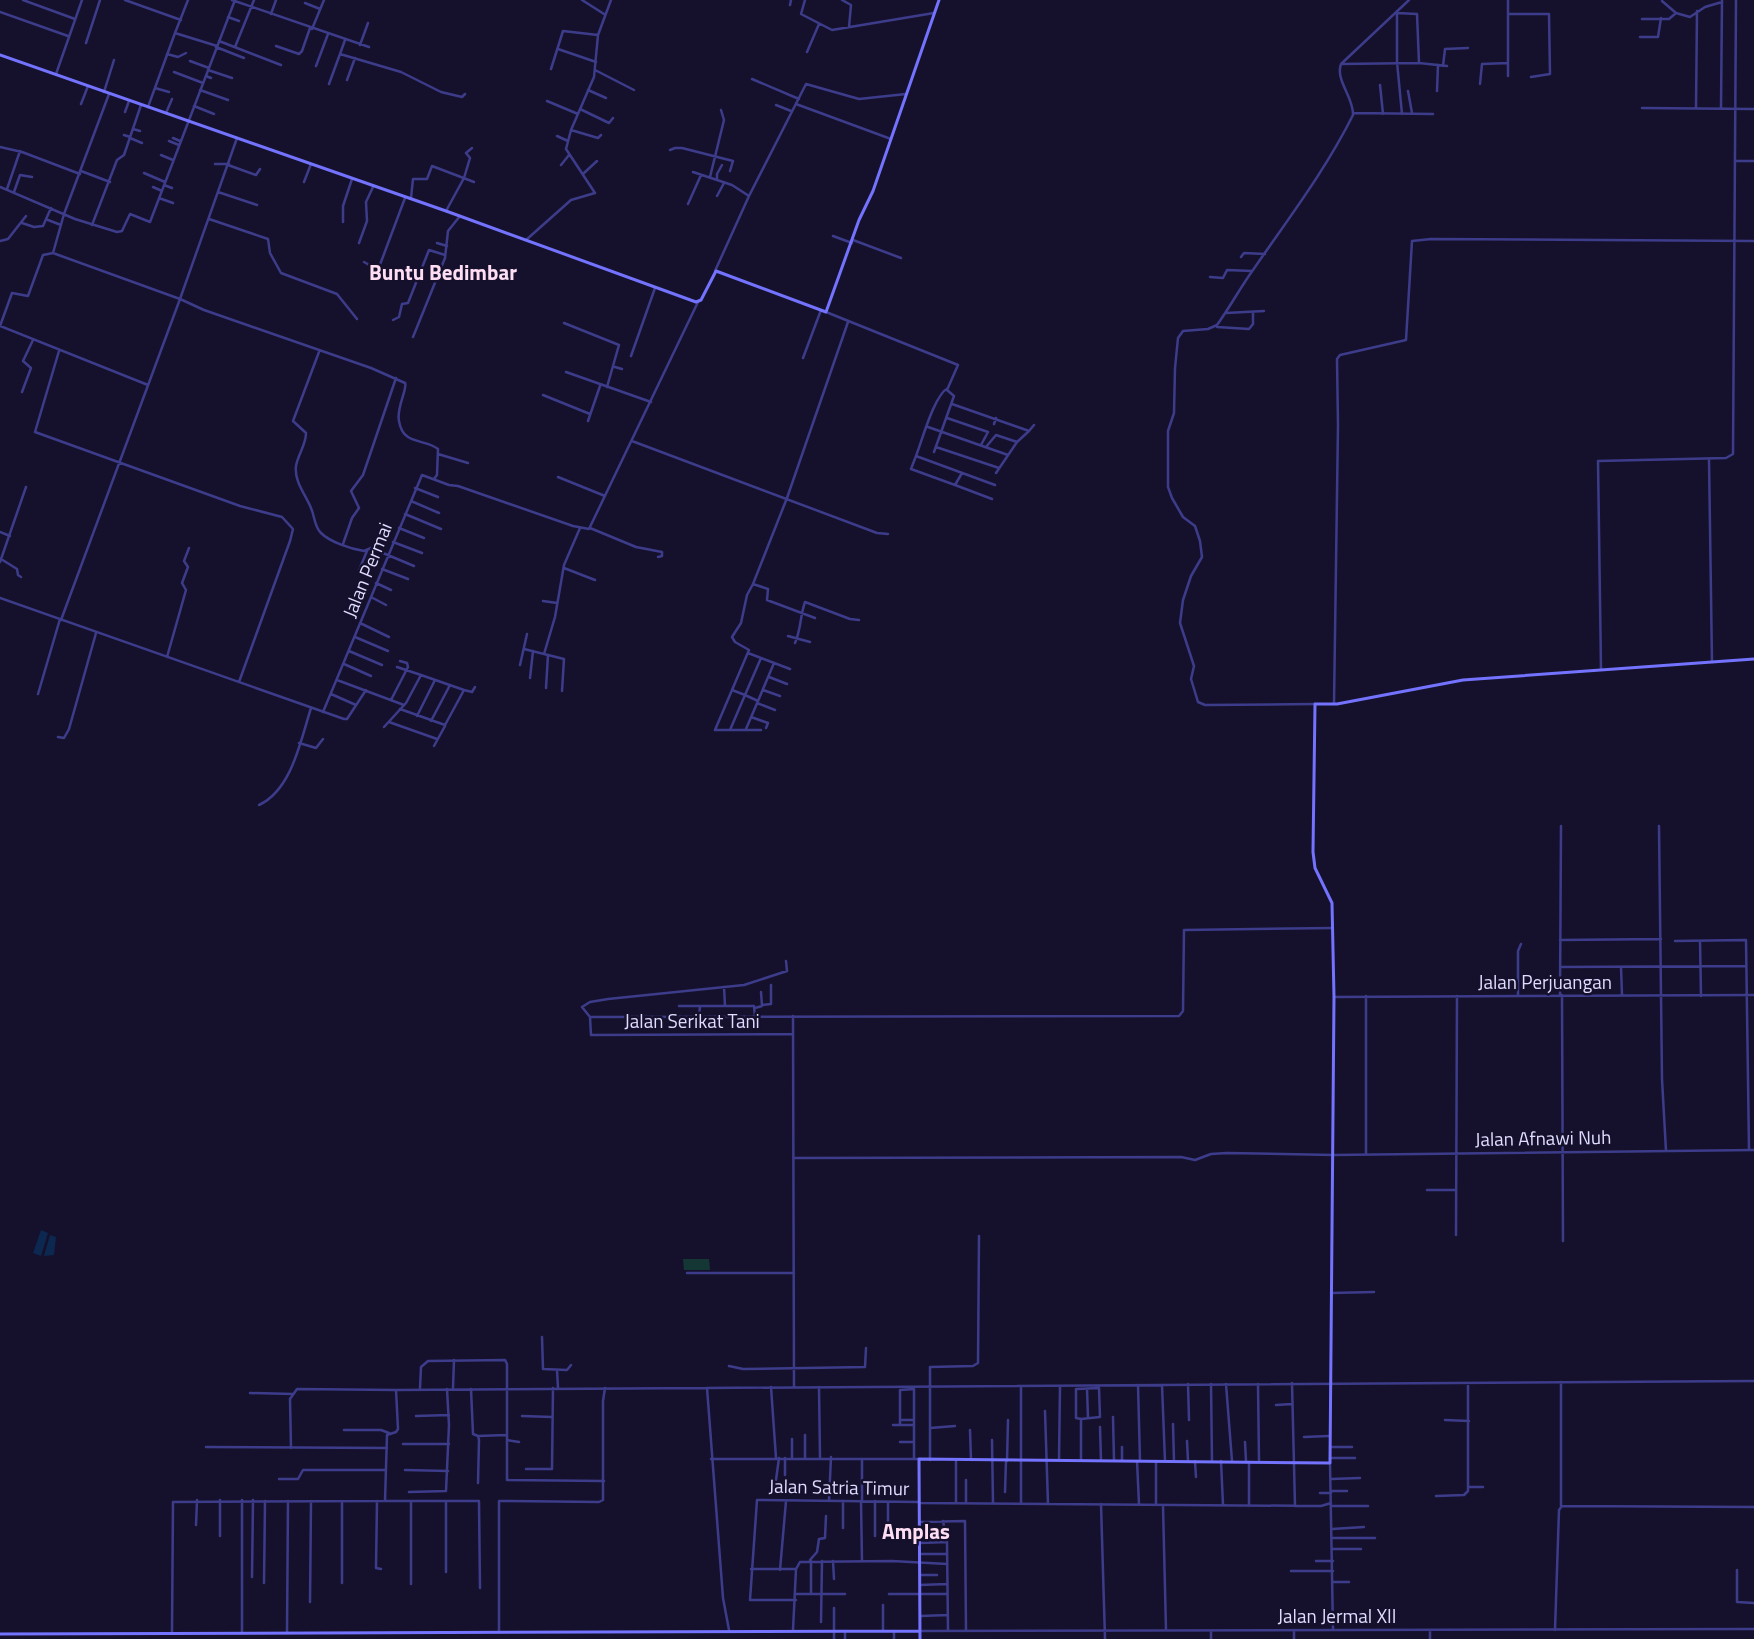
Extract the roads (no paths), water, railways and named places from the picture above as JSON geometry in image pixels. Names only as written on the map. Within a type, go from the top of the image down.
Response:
[{"type":"street","points":[[24,0],[75,19]]},
{"type":"street","points":[[56,74],[81,0]]},
{"type":"street","points":[[86,42],[100,0]]},
{"type":"street","points":[[125,0],[181,20]]},
{"type":"street","points":[[148,107],[188,0]]},
{"type":"street","points":[[0,187],[92,225],[121,232],[129,214],[150,222],[234,0],[344,40],[369,47]]},
{"type":"street","points":[[246,4],[248,0]]},
{"type":"street","points":[[234,47],[254,0]]},
{"type":"street","points":[[271,14],[276,0]]},
{"type":"street","points":[[276,46],[299,54],[324,0]]},
{"type":"street","points":[[582,0],[604,14]]},
{"type":"street","points":[[527,241],[571,200],[595,193],[595,190],[566,149],[571,130],[595,70],[598,35],[604,14],[611,0]]},
{"type":"street","points":[[790,5],[791,0]]},
{"type":"street","points":[[805,0],[801,14],[832,30],[934,13]]},
{"type":"street","points":[[842,0],[852,5],[849,27]]},
{"type":"street","points":[[826,312],[891,139],[939,0]]},
{"type":"street","points":[[1215,327],[1313,185],[1353,113],[1340,73],[1341,64],[1409,0]]},
{"type":"street","points":[[1508,0],[1508,76]]},
{"type":"street","points":[[1601,669],[1597,462],[1728,458],[1734,452],[1736,0]]},
{"type":"street","points":[[1662,1],[1676,13],[1690,17],[1697,11],[1722,1],[1721,109]]},
{"type":"street","points":[[305,3],[320,10]]},
{"type":"street","points":[[1696,108],[1697,11]]},
{"type":"street","points":[[0,12],[68,36]]},
{"type":"street","points":[[1397,12],[1397,62],[1402,114]]},
{"type":"street","points":[[1397,12],[1418,14],[1420,63]]},
{"type":"street","points":[[1642,19],[1671,19],[1676,13]]},
{"type":"street","points":[[1508,14],[1549,14],[1550,74],[1531,77]]},
{"type":"street","points":[[228,16],[239,21]]},
{"type":"street","points":[[1640,37],[1658,36],[1661,18]]},
{"type":"street","points":[[360,45],[368,23]]},
{"type":"street","points":[[807,52],[819,24]]},
{"type":"street","points":[[551,69],[563,31],[598,35]]},
{"type":"street","points":[[175,33],[244,58]]},
{"type":"street","points":[[316,66],[328,34]]},
{"type":"street","points":[[330,84],[344,40]]},
{"type":"street","points":[[219,41],[281,65]]},
{"type":"street","points":[[1341,64],[1397,62],[1445,66],[1445,49],[1468,48]]},
{"type":"street","points":[[558,49],[596,62]]},
{"type":"street","points":[[167,54],[178,57],[186,53]]},
{"type":"street","points":[[340,54],[407,74],[430,87],[457,96],[464,96],[465,94]]},
{"type":"street","points":[[0,55],[410,200],[446,211],[698,302]]},
{"type":"street","points":[[347,80],[355,58]]},
{"type":"street","points":[[104,92],[114,60]]},
{"type":"street","points":[[190,61],[232,78]]},
{"type":"street","points":[[1480,84],[1482,64],[1508,62]]},
{"type":"street","points":[[1436,91],[1438,65]]},
{"type":"street","points":[[595,70],[634,90]]},
{"type":"street","points":[[174,72],[202,83]]},
{"type":"street","points":[[206,76],[211,78]]},
{"type":"street","points":[[752,79],[798,99]]},
{"type":"street","points":[[590,528],[791,111],[808,83],[860,99],[907,94]]},
{"type":"street","points":[[1380,85],[1383,114]]},
{"type":"street","points":[[81,104],[88,86]]},
{"type":"street","points":[[155,88],[170,92]]},
{"type":"street","points":[[200,90],[228,100]]},
{"type":"street","points":[[588,90],[606,98]]},
{"type":"street","points":[[1408,91],[1412,113]]},
{"type":"street","points":[[53,253],[64,214],[109,94]]},
{"type":"street","points":[[457,96],[459,102]]},
{"type":"street","points":[[166,113],[172,99]]},
{"type":"street","points":[[125,112],[129,101]]},
{"type":"street","points":[[548,101],[578,114]]},
{"type":"street","points":[[796,104],[891,139]]},
{"type":"street","points":[[92,225],[119,157],[124,155],[141,105]]},
{"type":"street","points":[[776,105],[791,111]]},
{"type":"street","points":[[194,106],[214,114]]},
{"type":"street","points":[[1642,108],[1754,108]]},
{"type":"street","points":[[580,110],[609,123],[613,118]]},
{"type":"street","points":[[710,177],[724,120],[721,110]]},
{"type":"street","points":[[1353,113],[1433,114]]},
{"type":"street","points":[[133,129],[140,131]]},
{"type":"street","points":[[571,130],[598,138],[601,135]]},
{"type":"street","points":[[124,135],[142,143]]},
{"type":"street","points":[[557,136],[568,141]]},
{"type":"street","points":[[173,138],[180,141]]},
{"type":"street","points":[[38,694],[61,620],[180,299],[237,138]]},
{"type":"street","points":[[169,141],[178,145]]},
{"type":"street","points":[[0,146],[110,182]]},
{"type":"street","points":[[446,211],[464,178],[470,158],[465,154],[472,148]]},
{"type":"street","points":[[670,150],[682,148],[733,161],[730,171]]},
{"type":"street","points":[[7,189],[20,151]]},
{"type":"street","points":[[561,165],[569,154]]},
{"type":"street","points":[[161,155],[173,160]]},
{"type":"street","points":[[1735,161],[1754,161]]},
{"type":"street","points":[[584,174],[597,162]]},
{"type":"street","points":[[215,164],[228,165],[256,175],[260,169]]},
{"type":"street","points":[[304,182],[311,164]]},
{"type":"street","points":[[718,180],[717,174],[722,165]]},
{"type":"street","points":[[410,200],[413,180],[427,179],[432,166],[474,182]]},
{"type":"street","points":[[693,172],[718,180],[750,196]]},
{"type":"street","points":[[144,173],[172,188]]},
{"type":"street","points":[[14,192],[20,175],[32,177]]},
{"type":"street","points":[[688,204],[701,175]]},
{"type":"street","points":[[343,222],[343,206],[352,178]]},
{"type":"street","points":[[717,196],[724,183]]},
{"type":"street","points":[[153,187],[162,191]]},
{"type":"street","points":[[359,242],[366,222],[366,202],[373,187]]},
{"type":"street","points":[[218,192],[257,205]]},
{"type":"street","points":[[159,198],[173,203]]},
{"type":"street","points":[[378,270],[405,198]]},
{"type":"street","points":[[152,204],[157,206]]},
{"type":"street","points":[[22,222],[37,227],[43,226],[48,220],[51,208]]},
{"type":"street","points":[[0,242],[8,239],[26,216]]},
{"type":"street","points":[[413,337],[445,255],[448,231],[460,216]]},
{"type":"street","points":[[208,219],[267,239],[270,253],[281,273],[337,294],[357,319]]},
{"type":"street","points":[[48,220],[61,224]]},
{"type":"street","points":[[833,236],[901,258]]},
{"type":"street","points":[[1334,704],[1338,426],[1337,359],[1340,356],[1406,340],[1412,241],[1470,239],[1754,241]]},
{"type":"street","points":[[437,242],[447,246]]},
{"type":"street","points":[[392,320],[399,317],[402,304],[408,303],[429,250],[445,255]]},
{"type":"street","points":[[148,385],[0,326],[12,294],[28,296],[43,255],[53,253],[319,352],[396,378],[407,386],[400,398],[398,421],[403,431],[412,441],[436,447],[438,454],[437,476],[434,479]]},
{"type":"street","points":[[1241,257],[1244,253],[1265,254]]},
{"type":"street","points":[[364,262],[391,278]]},
{"type":"street","points":[[1210,277],[1222,278],[1227,270],[1252,271]]},
{"type":"street","points":[[715,271],[821,310],[955,363],[958,368],[947,392],[954,396],[934,452]]},
{"type":"street","points":[[631,356],[655,288]]},
{"type":"street","points":[[803,358],[821,310]]},
{"type":"street","points":[[1226,313],[1264,311]]},
{"type":"street","points":[[1253,312],[1252,326],[1249,329],[1215,327],[1181,332],[1175,368],[1174,413],[1168,431],[1169,491],[1183,517],[1195,526],[1202,551],[1201,560],[1191,576],[1182,600],[1180,618],[1181,628],[1194,666],[1192,681],[1200,704],[1334,704],[1449,682],[1601,669],[1754,659]]},
{"type":"street","points":[[761,730],[715,728],[748,653],[748,647],[734,642],[732,637],[741,623],[746,599],[787,498],[848,322]]},
{"type":"street","points":[[564,323],[620,346],[607,388]]},
{"type":"street","points":[[22,392],[31,368],[24,364],[24,361],[33,340]]},
{"type":"street","points":[[59,351],[34,430],[240,506],[282,517],[293,529],[239,682]]},
{"type":"street","points":[[319,352],[293,421],[306,433],[296,465],[296,475],[304,496],[312,509],[316,526],[324,536],[343,544],[358,550],[371,548],[414,566]]},
{"type":"street","points":[[615,367],[622,369]]},
{"type":"street","points":[[566,372],[600,386],[651,402]]},
{"type":"street","points":[[343,544],[352,518],[359,508],[351,496],[351,489],[363,475],[396,378]]},
{"type":"street","points":[[588,421],[600,386]]},
{"type":"street","points":[[948,388],[942,391],[911,469],[992,499]]},
{"type":"street","points":[[543,395],[590,414]]},
{"type":"street","points":[[952,404],[1029,431]]},
{"type":"street","points":[[947,418],[988,432]]},
{"type":"street","points":[[994,424],[996,418]]},
{"type":"street","points":[[996,473],[1017,442],[1034,425]]},
{"type":"street","points":[[928,427],[1008,455]]},
{"type":"street","points":[[981,445],[992,428]]},
{"type":"street","points":[[986,447],[996,435],[1017,442]]},
{"type":"street","points":[[632,440],[877,533],[888,534]]},
{"type":"street","points":[[936,447],[999,468]]},
{"type":"street","points":[[438,454],[468,464]]},
{"type":"street","points":[[916,456],[995,485]]},
{"type":"street","points":[[1709,459],[1712,662]]},
{"type":"street","points":[[955,485],[962,473]]},
{"type":"street","points":[[438,497],[415,488],[423,474],[449,486],[460,486],[580,528],[590,528],[636,547],[662,552],[662,556],[658,558]]},
{"type":"street","points":[[558,477],[605,496]]},
{"type":"street","points":[[21,577],[18,575],[18,569],[0,560],[26,487]]},
{"type":"street","name":"Jalan Permai","points":[[323,712],[415,488]]},
{"type":"street","points":[[411,501],[439,513]]},
{"type":"street","points":[[405,514],[441,529]]},
{"type":"street","points":[[399,528],[424,538]]},
{"type":"street","points":[[546,688],[546,655],[564,568],[567,556],[580,528]]},
{"type":"street","points":[[0,532],[10,536]]},
{"type":"street","points":[[393,542],[422,553]]},
{"type":"street","points":[[167,656],[186,590],[182,583],[188,567],[184,561],[189,548]]},
{"type":"street","points":[[359,570],[367,549]]},
{"type":"street","points":[[564,568],[595,580]]},
{"type":"street","points":[[382,569],[408,579]]},
{"type":"street","points":[[376,583],[391,590]]},
{"type":"street","points":[[753,584],[768,589],[767,600],[815,618]]},
{"type":"street","points":[[371,597],[386,606]]},
{"type":"street","points":[[0,598],[345,720],[367,691]]},
{"type":"street","points":[[543,600],[557,603]]},
{"type":"street","points":[[795,643],[801,613],[806,602],[850,619],[859,620]]},
{"type":"street","points":[[360,623],[389,637]]},
{"type":"street","points":[[58,738],[64,738],[69,729],[96,633]]},
{"type":"street","points":[[520,665],[527,634]]},
{"type":"street","points":[[788,636],[810,642]]},
{"type":"street","points":[[355,637],[388,651]]},
{"type":"street","points":[[524,649],[564,659],[562,691]]},
{"type":"street","points":[[349,651],[382,666]]},
{"type":"street","points":[[530,678],[533,651]]},
{"type":"street","points":[[748,653],[790,669]]},
{"type":"street","points":[[730,730],[761,658]]},
{"type":"street","points":[[391,700],[407,670],[407,664],[400,661]]},
{"type":"street","points":[[344,664],[371,676]]},
{"type":"street","points":[[746,730],[774,664]]},
{"type":"street","points":[[397,667],[464,690],[472,692],[475,687]]},
{"type":"street","points":[[384,727],[404,705],[421,675]]},
{"type":"street","points":[[769,677],[787,684]]},
{"type":"street","points":[[337,680],[404,705]]},
{"type":"street","points":[[417,716],[435,680]]},
{"type":"street","points":[[431,721],[450,685]]},
{"type":"street","points":[[434,746],[464,690]]},
{"type":"street","points":[[732,690],[775,710]]},
{"type":"street","points":[[763,690],[780,696]]},
{"type":"street","points":[[331,694],[356,705]]},
{"type":"street","points":[[1315,704],[1313,852],[1315,868],[1332,901],[1336,996],[1329,1383],[1333,1630]]},
{"type":"street","points":[[259,805],[273,795],[287,776],[311,708]]},
{"type":"street","points":[[400,709],[445,725]]},
{"type":"street","points":[[752,717],[768,723],[766,728]]},
{"type":"street","points":[[389,722],[437,740]]},
{"type":"street","points":[[299,743],[316,748],[323,739]]},
{"type":"street","points":[[1561,826],[1560,967],[1562,1140],[1564,1152],[1563,1241]]},
{"type":"street","points":[[1659,826],[1661,996],[1666,1151]]},
{"type":"street","points":[[786,961],[788,970],[752,984],[590,1002],[582,1007],[590,1017],[1179,1016],[1183,1012],[1184,930],[1332,928]]},
{"type":"street","points":[[1560,940],[1661,939]]},
{"type":"street","points":[[1675,941],[1746,940],[1749,1150]]},
{"type":"street","points":[[1700,941],[1701,996]]},
{"type":"street","points":[[1518,996],[1518,951],[1521,944]]},
{"type":"street","points":[[1560,967],[1746,966]]},
{"type":"street","points":[[1621,967],[1622,996]]},
{"type":"street","points":[[680,1006],[761,1007],[762,1004],[772,1004],[771,985]]},
{"type":"street","points":[[724,987],[725,1006]]},
{"type":"street","points":[[761,992],[762,1004]]},
{"type":"street","name":"Jalan Perjuangan","points":[[1336,996],[1754,995]]},
{"type":"street","points":[[1366,996],[1366,1154]]},
{"type":"street","points":[[1456,1235],[1457,996]]},
{"type":"street","points":[[700,1006],[700,1017]]},
{"type":"street","points":[[755,1008],[755,1018]]},
{"type":"street","name":"Jalan Serikat Tani","points":[[590,1017],[591,1035],[793,1034]]},
{"type":"street","points":[[793,1018],[794,1387]]},
{"type":"street","name":"Jalan Afnawi Nuh","points":[[794,1158],[1181,1157],[1195,1160],[1220,1153],[1333,1155],[1754,1150]]},
{"type":"street","points":[[1427,1190],[1456,1190]]},
{"type":"street","points":[[930,1460],[930,1367],[974,1366],[978,1363],[979,1236]]},
{"type":"street","points":[[687,1273],[794,1273]]},
{"type":"street","points":[[1331,1293],[1374,1292]]},
{"type":"street","points":[[542,1337],[543,1369],[568,1369],[570,1365]]},
{"type":"street","points":[[729,1366],[743,1369],[865,1368],[866,1348]]},
{"type":"street","points":[[420,1388],[421,1368],[424,1363],[431,1360],[505,1360],[507,1388],[507,1481],[604,1482]]},
{"type":"street","points":[[453,1388],[454,1360]]},
{"type":"street","points":[[557,1370],[558,1388]]},
{"type":"street","points":[[291,1448],[290,1399],[298,1389],[396,1390],[420,1388],[707,1388],[1754,1381]]},
{"type":"street","points":[[1555,1630],[1560,1506],[1561,1382]]},
{"type":"street","points":[[1292,1383],[1295,1506]]},
{"type":"street","points":[[1436,1496],[1464,1495],[1467,1494],[1469,1487],[1468,1383]]},
{"type":"street","points":[[1188,1384],[1189,1420]]},
{"type":"street","points":[[1211,1384],[1212,1461]]},
{"type":"street","points":[[1226,1384],[1232,1461]]},
{"type":"street","points":[[1258,1384],[1259,1461]]},
{"type":"street","points":[[1138,1385],[1139,1504]]},
{"type":"street","points":[[1162,1385],[1165,1461]]},
{"type":"street","points":[[1021,1386],[1021,1504]]},
{"type":"street","points":[[1059,1460],[1060,1386]]},
{"type":"street","points":[[771,1387],[777,1458],[776,1480]]},
{"type":"street","points":[[819,1387],[820,1458]]},
{"type":"street","points":[[526,1469],[552,1470],[553,1388]]},
{"type":"street","points":[[499,1632],[499,1501],[600,1502],[604,1498],[603,1401],[605,1388]]},
{"type":"street","points":[[707,1388],[723,1598],[729,1630]]},
{"type":"street","points":[[409,1492],[445,1493],[448,1471],[449,1416],[447,1389]]},
{"type":"street","points":[[472,1389],[473,1434],[478,1436],[506,1435]]},
{"type":"street","points":[[900,1425],[900,1390],[914,1389],[914,1459]]},
{"type":"street","points":[[1076,1389],[1087,1389],[1100,1389],[1100,1417],[1076,1418],[1076,1389]]},
{"type":"street","points":[[1087,1389],[1088,1418]]},
{"type":"street","points":[[344,1430],[396,1432],[398,1429],[396,1390]]},
{"type":"street","points":[[250,1393],[293,1394]]},
{"type":"street","points":[[1276,1405],[1292,1404]]},
{"type":"street","points":[[1046,1411],[1048,1504]]},
{"type":"street","points":[[416,1416],[449,1416]]},
{"type":"street","points":[[522,1416],[552,1417]]},
{"type":"street","points":[[1113,1417],[1114,1460]]},
{"type":"street","points":[[1081,1418],[1081,1460]]},
{"type":"street","points":[[900,1420],[914,1420]]},
{"type":"street","points":[[1005,1492],[1008,1420]]},
{"type":"street","points":[[1445,1420],[1469,1421]]},
{"type":"street","points":[[1173,1424],[1174,1461]]},
{"type":"street","points":[[893,1425],[914,1425]]},
{"type":"street","points":[[930,1428],[955,1426]]},
{"type":"street","points":[[1100,1427],[1101,1460]]},
{"type":"street","points":[[970,1430],[971,1460]]},
{"type":"street","points":[[385,1501],[386,1448],[389,1433]]},
{"type":"street","points":[[805,1435],[805,1458]]},
{"type":"street","points":[[478,1436],[478,1483]]},
{"type":"street","points":[[1304,1437],[1329,1436]]},
{"type":"street","points":[[792,1439],[792,1458]]},
{"type":"street","points":[[507,1440],[519,1442]]},
{"type":"street","points":[[992,1440],[993,1503]]},
{"type":"street","points":[[1187,1441],[1188,1461]]},
{"type":"street","points":[[900,1442],[914,1442]]},
{"type":"street","points":[[1245,1442],[1249,1506]]},
{"type":"street","points":[[403,1444],[448,1444]]},
{"type":"street","points":[[1122,1447],[1122,1460]]},
{"type":"street","points":[[1330,1447],[1352,1447]]},
{"type":"street","points":[[206,1448],[386,1448]]},
{"type":"street","points":[[829,1501],[831,1457]]},
{"type":"street","points":[[711,1459],[831,1457],[1007,1461],[1122,1460],[1330,1463]]},
{"type":"street","points":[[785,1458],[785,1475]]},
{"type":"street","points":[[1330,1458],[1355,1458]]},
{"type":"street","points":[[862,1459],[862,1561]]},
{"type":"street","points":[[919,1459],[920,1639]]},
{"type":"street","points":[[956,1460],[956,1503]]},
{"type":"street","points":[[1156,1461],[1156,1505]]},
{"type":"street","points":[[1195,1461],[1196,1477]]},
{"type":"street","points":[[1221,1461],[1223,1505]]},
{"type":"street","points":[[279,1480],[298,1479],[302,1470],[386,1470]]},
{"type":"street","points":[[405,1470],[448,1471]]},
{"type":"street","points":[[1331,1479],[1360,1478]]},
{"type":"street","points":[[966,1480],[966,1503]]},
{"type":"street","points":[[1469,1487],[1483,1487]]},
{"type":"street","points":[[1320,1493],[1347,1491]]},
{"type":"street","points":[[196,1525],[197,1500]]},
{"type":"street","points":[[220,1500],[220,1536]]},
{"type":"street","points":[[242,1500],[242,1633]]},
{"type":"street","points":[[252,1577],[253,1500]]},
{"type":"street","name":"Jalan Satria Timur","points":[[751,1569],[757,1500],[1249,1506],[1321,1506],[1331,1504],[1368,1506]]},
{"type":"street","points":[[780,1570],[786,1500]]},
{"type":"street","points":[[172,1633],[172,1504],[175,1501],[480,1502],[480,1588]]},
{"type":"street","points":[[264,1583],[265,1501]]},
{"type":"street","points":[[287,1633],[288,1501]]},
{"type":"street","points":[[377,1501],[376,1568],[381,1569]]},
{"type":"street","points":[[411,1584],[412,1501]]},
{"type":"street","points":[[446,1501],[446,1572]]},
{"type":"street","points":[[843,1501],[843,1528]]},
{"type":"street","points":[[874,1536],[875,1501]]},
{"type":"street","points":[[310,1602],[312,1502]]},
{"type":"street","points":[[342,1502],[342,1582]]},
{"type":"street","points":[[888,1502],[888,1532]]},
{"type":"street","points":[[1101,1504],[1105,1639]]},
{"type":"street","points":[[1163,1505],[1166,1630]]},
{"type":"street","points":[[1560,1506],[1754,1506]]},
{"type":"street","points":[[810,1594],[810,1561],[817,1552],[819,1539],[825,1538],[826,1516]]},
{"type":"street","points":[[943,1521],[947,1542],[948,1630]]},
{"type":"street","points":[[920,1522],[965,1522],[966,1630]]},
{"type":"street","points":[[1332,1529],[1364,1527]]},
{"type":"street","points":[[1332,1538],[1375,1538]]},
{"type":"street","points":[[920,1543],[947,1542]]},
{"type":"street","points":[[1332,1549],[1361,1549]]},
{"type":"street","points":[[920,1554],[947,1554]]},
{"type":"street","points":[[821,1622],[822,1561]]},
{"type":"street","points":[[833,1561],[834,1578]]},
{"type":"street","points":[[793,1630],[796,1600],[796,1569],[800,1562],[908,1561],[920,1564],[947,1564]]},
{"type":"street","points":[[1316,1561],[1333,1561]]},
{"type":"street","points":[[796,1569],[751,1569],[751,1600],[796,1600]]},
{"type":"street","points":[[1737,1570],[1737,1602],[1754,1603]]},
{"type":"street","points":[[1292,1571],[1333,1571]]},
{"type":"street","points":[[920,1575],[937,1575]]},
{"type":"street","points":[[1333,1582],[1349,1582]]},
{"type":"street","points":[[920,1585],[947,1584]]},
{"type":"street","points":[[796,1594],[845,1594]]},
{"type":"street","points":[[889,1594],[948,1594]]},
{"type":"street","points":[[883,1605],[883,1630]]},
{"type":"street","points":[[834,1608],[834,1639]]},
{"type":"street","points":[[920,1616],[948,1615]]},
{"type":"street","points":[[0,1634],[729,1630],[920,1631]]},
{"type":"street","points":[[845,1630],[845,1639]]},
{"type":"street","points":[[894,1630],[894,1639]]},
{"type":"street","points":[[1294,1630],[1294,1639]]},
{"type":"street","points":[[1430,1630],[1430,1639]]},
{"type":"street","name":"Jalan Jermal XII","points":[[920,1631],[1754,1630]]},
{"type":"street","points":[[1211,1631],[1211,1639]]},
{"type":"water","points":[[41,1230],[48,1233],[41,1256],[33,1253]]},
{"type":"water","points":[[50,1235],[56,1237],[54,1255],[44,1256]]},
{"type":"district","name":"Buntu Bedimbar","points":[[443,273]]},
{"type":"district","name":"Amplas","points":[[916,1532]]}]
